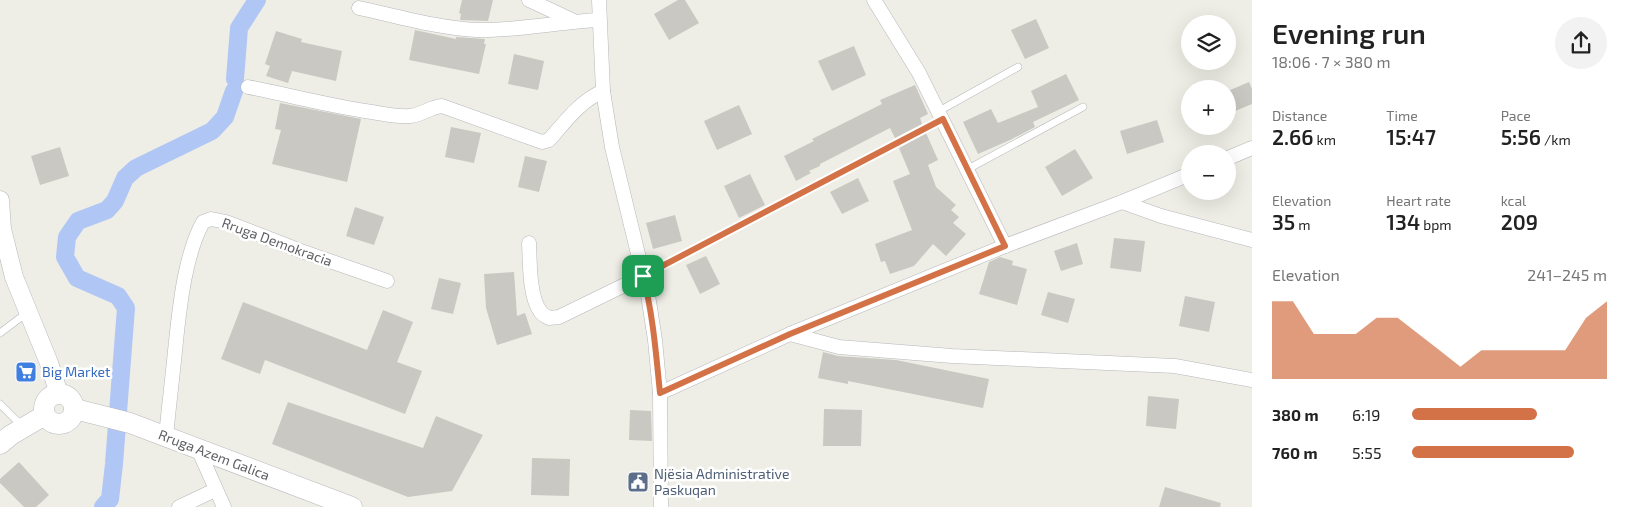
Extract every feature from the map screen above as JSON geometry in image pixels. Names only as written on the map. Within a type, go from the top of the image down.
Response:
[{"type":"main road","points":[[59,394],[68,397],[75,409],[71,419],[62,424],[52,423],[45,415],[44,410],[46,401],[50,397],[59,394]]},
{"type":"main road","name":"Rruga Azem Galica","points":[[75,409],[130,423],[352,507]]},
{"type":"main road","points":[[0,444],[23,427],[45,415]]},
{"type":"street","points":[[529,0],[574,21]]},
{"type":"street","points":[[599,0],[603,91],[612,147],[648,295],[655,340],[660,393],[661,507]]},
{"type":"street","points":[[874,0],[919,73],[1005,246]]},
{"type":"street","points":[[359,8],[439,25],[475,30],[516,30],[574,21],[599,20]]},
{"type":"street","points":[[248,87],[353,109],[396,115],[409,116],[419,114],[433,107],[442,106],[542,142],[549,140],[580,105],[590,97],[603,91]]},
{"type":"street","points":[[1236,155],[1252,148]]},
{"type":"street","points":[[660,393],[790,334],[1005,246],[1181,178]]},
{"type":"street","points":[[0,200],[2,229],[14,277],[49,363],[59,394]]},
{"type":"street","points":[[1122,202],[1161,216],[1252,240]]},
{"type":"street","name":"Rruga Demokracia","points":[[166,436],[180,303],[198,230],[203,222],[211,219],[226,222],[387,281]]},
{"type":"street","points":[[529,243],[536,305],[541,314],[549,318],[559,316],[643,276]]},
{"type":"street","points":[[790,334],[840,347],[952,356],[1175,366],[1252,380]]},
{"type":"street","points":[[198,449],[224,507]]},
{"type":"street","points":[[179,507],[215,490]]},
{"type":"lane","points":[[643,276],[941,115],[1018,66]]},
{"type":"lane","points":[[968,169],[1083,107]]},
{"type":"lane","points":[[0,333],[28,312]]},
{"type":"lane","points":[[0,404],[23,427]]},
{"type":"building","points":[[462,0],[493,0],[488,21],[460,20],[461,14],[459,13]]},
{"type":"building","points":[[678,0],[685,0],[699,23],[669,40],[654,14]]},
{"type":"building","points":[[1036,19],[1049,48],[1025,59],[1011,30]]},
{"type":"building","points":[[415,30],[456,39],[456,37],[485,39],[484,44],[486,44],[479,74],[409,60]]},
{"type":"building","points":[[276,31],[302,39],[301,42],[342,51],[336,81],[292,71],[288,83],[266,76],[270,66],[265,64]]},
{"type":"building","points":[[854,46],[866,75],[832,91],[818,61]]},
{"type":"building","points":[[514,54],[544,61],[538,90],[508,84]]},
{"type":"building","points":[[1066,74],[1079,100],[1033,122],[1035,127],[978,154],[963,122],[991,109],[998,123],[1038,107],[1031,91]]},
{"type":"building","points":[[1249,82],[1252,89],[1252,104],[1236,111],[1236,88]]},
{"type":"building","points":[[915,85],[928,114],[920,118],[922,124],[895,138],[890,128],[820,164],[820,166],[809,171],[811,173],[796,181],[784,156],[814,141],[812,139],[882,104],[880,100]]},
{"type":"building","points":[[280,103],[361,119],[347,182],[272,164],[281,130],[275,129]]},
{"type":"building","points":[[739,105],[752,134],[717,150],[704,121]]},
{"type":"building","points":[[1157,120],[1164,142],[1127,154],[1120,131]]},
{"type":"building","points":[[451,127],[481,133],[474,163],[445,157]]},
{"type":"building","points":[[926,133],[938,160],[928,165],[936,187],[956,205],[951,210],[959,217],[953,223],[966,234],[946,256],[933,244],[914,266],[890,274],[885,261],[881,262],[875,244],[912,230],[893,181],[910,174],[899,148]]},
{"type":"building","points":[[60,147],[69,176],[40,185],[31,156]]},
{"type":"building","points":[[1075,149],[1093,178],[1062,196],[1045,167]]},
{"type":"building","points":[[525,156],[547,161],[539,192],[518,187]]},
{"type":"building","points":[[750,174],[765,205],[739,218],[724,186]]},
{"type":"building","points":[[858,178],[869,201],[842,214],[830,192]]},
{"type":"building","points":[[355,207],[384,217],[374,245],[346,236]]},
{"type":"building","points":[[675,215],[682,241],[653,249],[646,223]]},
{"type":"building","points":[[1114,238],[1145,241],[1141,272],[1110,268]]},
{"type":"building","points":[[1077,243],[1083,264],[1061,271],[1054,251]]},
{"type":"building","points":[[706,256],[720,284],[700,294],[686,265]]},
{"type":"building","points":[[1000,257],[1013,261],[1012,265],[1027,269],[1017,305],[979,294],[989,262]]},
{"type":"building","points":[[514,272],[517,316],[525,313],[532,334],[497,345],[486,308],[484,274]]},
{"type":"building","points":[[439,278],[461,283],[453,314],[431,309]]},
{"type":"building","points":[[1048,292],[1075,299],[1068,323],[1041,315]]},
{"type":"building","points":[[1185,296],[1215,302],[1209,332],[1179,326]]},
{"type":"building","points":[[243,302],[367,350],[383,310],[413,322],[397,362],[422,371],[405,414],[265,360],[260,374],[221,359]]},
{"type":"building","points":[[823,352],[838,356],[896,360],[989,379],[983,408],[848,381],[848,384],[818,378]]},
{"type":"building","points":[[1148,396],[1179,399],[1176,429],[1146,426]]},
{"type":"building","points":[[288,402],[423,448],[436,416],[483,435],[452,491],[408,497],[272,444]]},
{"type":"building","points":[[824,409],[862,410],[861,446],[823,446]]},
{"type":"building","points":[[630,410],[651,411],[652,441],[629,440]]},
{"type":"building","points":[[532,458],[570,459],[569,496],[531,495]]},
{"type":"building","points":[[19,462],[49,495],[36,507],[24,507],[0,483],[0,479]]},
{"type":"building","points":[[1165,487],[1221,503],[1220,507],[1159,507]]},
{"type":"waterway","points":[[235,79],[239,28],[257,0]]},
{"type":"waterway","points":[[103,507],[110,499],[126,308],[118,296],[77,278],[65,257],[67,237],[78,221],[107,210],[115,201],[125,178],[136,168],[212,131],[225,117],[234,91]]},
{"type":"place","name":"Big Market","points":[[26,372]]},
{"type":"place","name":"Njësia Administrative Paskuqan","points":[[638,482]]},
{"type":"route","points":[[943,119],[1005,246],[790,334],[660,393],[655,340],[643,276],[943,119]]}]
